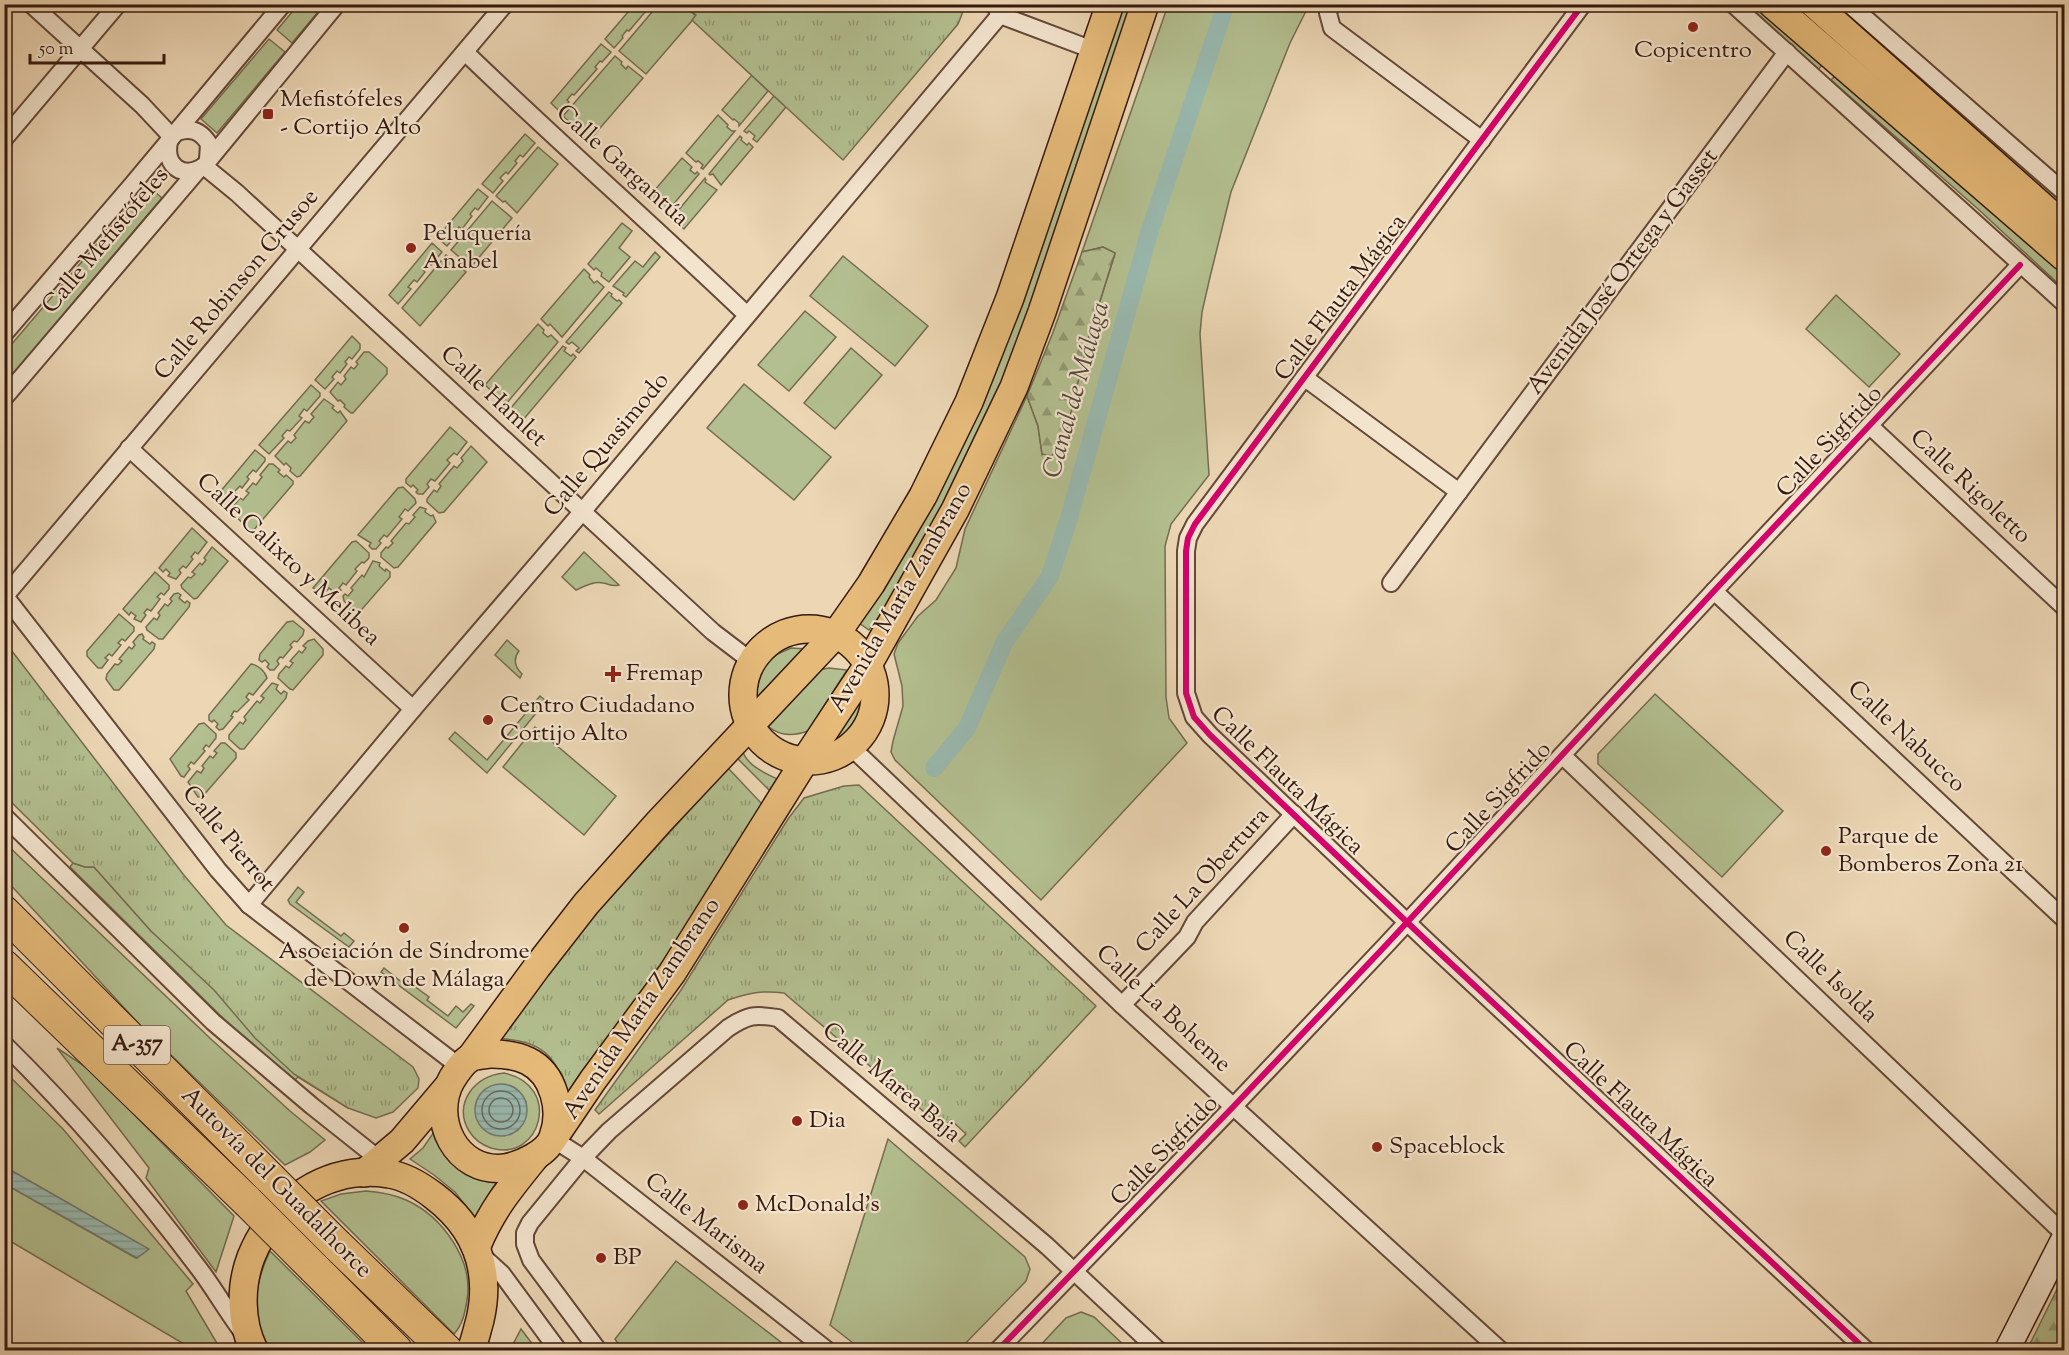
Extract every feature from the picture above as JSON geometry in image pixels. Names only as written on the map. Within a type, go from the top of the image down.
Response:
[{"type":"highway","name":"Autovía del Guadalhorce","points":[[4,912],[337,1245],[446,1350]]},
{"type":"highway","name":"Autovía del Guadalhorce","points":[[4,966],[247,1201],[394,1349]]},
{"type":"main road","name":"Avenida María Zambrano","points":[[372,1167],[402,1141],[459,1071],[586,904],[836,634],[871,584],[923,496],[969,402],[1010,298],[1110,4]]},
{"type":"main road","name":"Avenida María Zambrano","points":[[478,1250],[484,1230],[500,1200],[545,1147],[672,973],[804,762],[868,665],[956,510],[1014,387],[1042,312],[1145,4]]},
{"type":"main road","points":[[1772,4],[2064,257]]},
{"type":"main road","points":[[1814,4],[2064,226]]},
{"type":"main road","points":[[798,629],[817,629],[836,634],[855,647],[868,665],[874,682],[875,700],[872,717],[864,733],[851,747],[837,756],[821,761],[804,762],[788,758],[773,751],[760,741],[750,727],[743,706],[743,683],[751,661],[763,646],[779,635],[798,629]]},
{"type":"main road","points":[[492,1054],[511,1054],[529,1061],[544,1074],[554,1090],[557,1109],[545,1147],[525,1163],[502,1168],[480,1165],[460,1153],[447,1134],[442,1112],[459,1071],[492,1054]]},
{"type":"main road","points":[[251,1345],[243,1291],[247,1269],[255,1248],[266,1230],[284,1206],[298,1194],[332,1179],[372,1167],[408,1180],[427,1191],[448,1207],[464,1224],[478,1250],[483,1273],[483,1306],[471,1350]]},
{"type":"main road","points":[[2007,1350],[2064,1236]]},
{"type":"street","points":[[31,4],[142,105],[172,137]]},
{"type":"street","points":[[4,139],[118,4]]},
{"type":"street","name":"Calle Mefistófeles","points":[[4,334],[283,4]]},
{"type":"street","name":"Calle Mefistófeles","points":[[4,398],[338,4]]},
{"type":"street","name":"Calle Robinson Crusoe","points":[[5,596],[505,4]]},
{"type":"street","points":[[1331,4],[1328,13],[1332,28],[1482,140]]},
{"type":"street","name":"Calle Flauta Mágica","points":[[1583,4],[1195,524],[1188,538],[1186,551],[1186,693],[1194,717],[1210,735],[1407,923],[1866,1350]]},
{"type":"street","points":[[1733,4],[2064,303]]},
{"type":"street","points":[[1849,4],[2064,192]]},
{"type":"street","name":"Calle Quasimodo","points":[[249,906],[747,315],[997,10],[1093,50]]},
{"type":"street","name":"Calle Gargantúa","points":[[465,52],[547,131],[747,315]]},
{"type":"street","name":"Avenida José Ortega y Gasset","points":[[1391,584],[1787,52]]},
{"type":"street","points":[[192,130],[199,132],[209,144],[203,165],[189,172],[181,171],[173,166],[168,159],[167,151],[172,137],[192,130]]},
{"type":"street","name":"Calle Hamlet","points":[[203,165],[237,193],[714,632],[751,661]]},
{"type":"street","name":"Calle Sigfrido","points":[[998,1350],[1407,923],[2020,265]]},
{"type":"street","points":[[1305,378],[1459,492]]},
{"type":"street","name":"Calle Rigoletto","points":[[1870,426],[2064,607]]},
{"type":"street","name":"Calle Calixto y Melibea","points":[[129,448],[413,709]]},
{"type":"street","name":"Calle Nabucco","points":[[1714,591],[2064,919]]},
{"type":"street","name":"Calle Pierrot","points":[[5,596],[218,870],[249,906],[459,1071]]},
{"type":"street","name":"Calle La Boheme","points":[[851,747],[1122,1005],[1491,1348]]},
{"type":"street","name":"Calle Isolda","points":[[1563,756],[2064,1236]]},
{"type":"street","name":"Calle La Obertura","points":[[1122,1005],[1187,937],[1195,922],[1294,814]]},
{"type":"street","points":[[4,816],[213,1022],[312,1106],[372,1167]]},
{"type":"street","name":"Calle Marea Baja","points":[[598,1350],[531,1260],[525,1244],[525,1233],[530,1222],[583,1158],[609,1131],[728,1028],[746,1016],[759,1015],[778,1018],[1074,1270],[1158,1350]]},
{"type":"street","points":[[4,1044],[110,1158],[164,1223],[202,1273],[251,1345]]},
{"type":"street","name":"Calle Marisma","points":[[545,1147],[583,1158],[828,1350]]},
{"type":"street","points":[[478,1250],[502,1274],[558,1350]]},
{"type":"green space","points":[[298,5],[324,5],[292,43],[277,30]]},
{"type":"green space","points":[[634,5],[651,5],[629,31],[627,30],[614,48],[605,39]]},
{"type":"green space","points":[[658,5],[683,5],[696,16],[646,74],[619,51]]},
{"type":"green space","points":[[683,5],[962,5],[962,14],[958,24],[843,160],[695,23],[692,20],[696,15]]},
{"type":"green space","points":[[1121,5],[1135,5],[1037,295],[1001,386],[962,473],[889,603],[869,630],[859,623],[911,545],[934,502]]},
{"type":"green space","points":[[1168,5],[1309,5],[1290,43],[1231,192],[1202,312],[1200,334],[1209,475],[1171,524],[1165,546],[1166,697],[1169,718],[1187,743],[1041,900],[895,760],[891,752],[903,706],[902,686],[894,654],[898,643],[918,616],[936,600],[956,568],[965,529],[1027,396],[1038,426],[1042,454],[1089,336],[1115,254],[1103,247],[1082,252]]},
{"type":"green space","points":[[1743,5],[1757,5],[1824,62],[1818,70]]},
{"type":"green space","points":[[1873,35],[2064,201],[2064,213],[1868,40]]},
{"type":"green space","points":[[269,39],[285,52],[217,133],[201,119]]},
{"type":"green space","points":[[601,44],[611,52],[602,62],[600,61],[595,67],[597,69],[574,95],[572,94],[567,100],[569,102],[560,112],[551,103]]},
{"type":"green space","points":[[615,56],[626,69],[628,66],[643,78],[589,141],[563,116]]},
{"type":"green space","points":[[1837,74],[2064,274],[2064,289],[1978,209],[1831,80]]},
{"type":"green space","points":[[752,75],[768,91],[739,126],[739,123],[722,110]]},
{"type":"green space","points":[[774,96],[786,107],[757,142],[753,139],[755,136],[749,131],[747,133],[744,131]]},
{"type":"green space","points":[[718,115],[728,125],[727,127],[735,131],[703,169],[701,168],[703,165],[686,153]]},
{"type":"green space","points":[[525,134],[535,143],[523,157],[520,155],[508,174],[506,172],[500,178],[503,181],[493,193],[482,184]]},
{"type":"green space","points":[[740,136],[741,140],[753,147],[721,185],[713,174],[709,174]]},
{"type":"green space","points":[[538,147],[558,164],[517,213],[496,196]]},
{"type":"green space","points":[[682,158],[692,167],[690,170],[699,174],[666,213],[649,197]]},
{"type":"green space","points":[[705,178],[705,182],[717,190],[684,229],[672,218]]},
{"type":"green space","points":[[147,185],[162,198],[5,383],[5,352]]},
{"type":"green space","points":[[478,189],[488,197],[478,210],[475,208],[470,214],[472,216],[462,229],[459,227],[455,232],[457,234],[447,246],[437,238]]},
{"type":"green space","points":[[492,201],[512,218],[471,267],[451,250]]},
{"type":"green space","points":[[622,223],[632,231],[619,248],[630,257],[609,282],[601,276],[602,273],[596,268],[594,270],[588,264]]},
{"type":"green space","points":[[432,243],[442,252],[431,265],[428,263],[423,270],[425,272],[417,282],[414,280],[408,287],[411,289],[398,304],[389,295]]},
{"type":"green space","points":[[1103,247],[1115,253],[1089,336],[1063,446],[1051,456],[1042,454],[1038,426],[1027,396],[1082,252]]},
{"type":"green space","points":[[655,252],[660,257],[626,297],[613,286],[635,261],[643,267]]},
{"type":"green space","points":[[446,255],[458,268],[460,266],[466,272],[420,326],[402,308]]},
{"type":"green space","points":[[843,256],[928,326],[895,366],[810,296]]},
{"type":"green space","points":[[584,269],[594,283],[597,281],[604,287],[562,337],[550,324],[548,326],[541,319]]},
{"type":"green space","points":[[609,292],[622,303],[579,353],[576,351],[579,348],[572,342],[569,344],[566,342]]},
{"type":"green space","points":[[1836,295],[1900,354],[1869,387],[1806,329]]},
{"type":"green space","points":[[805,311],[836,337],[789,391],[758,365]]},
{"type":"green space","points":[[538,324],[544,330],[543,333],[548,337],[551,335],[558,342],[506,404],[485,385]]},
{"type":"green space","points":[[352,336],[360,344],[360,349],[352,359],[349,357],[345,362],[347,364],[340,373],[337,371],[332,377],[334,379],[325,389],[315,380]]},
{"type":"green space","points":[[563,346],[566,348],[564,351],[576,357],[523,420],[510,409]]},
{"type":"green space","points":[[851,348],[882,375],[835,429],[804,403]]},
{"type":"green space","points":[[364,352],[369,352],[387,368],[387,374],[351,413],[330,392],[338,382],[341,385],[346,379],[344,376],[351,367],[354,369],[358,364],[356,362]]},
{"type":"green space","points":[[744,384],[831,457],[794,500],[707,428]]},
{"type":"green space","points":[[311,385],[320,393],[320,396],[307,411],[304,409],[299,416],[302,418],[290,431],[287,430],[282,436],[284,438],[269,454],[259,445]]},
{"type":"green space","points":[[324,399],[334,406],[332,408],[338,413],[340,411],[347,421],[297,477],[286,463],[284,465],[275,456],[288,441],[291,443],[296,438],[294,435],[305,421],[309,423],[314,417],[311,414]]},
{"type":"green space","points":[[450,427],[467,442],[457,455],[454,453],[447,460],[450,463],[435,481],[431,479],[427,484],[429,487],[423,494],[418,494],[416,492],[418,490],[413,485],[411,487],[406,483],[406,479]]},
{"type":"green space","points":[[471,446],[487,462],[444,512],[439,513],[427,502],[427,499],[434,490],[437,492],[441,486],[439,484],[454,466],[457,468],[463,461],[461,458]]},
{"type":"green space","points":[[255,450],[265,458],[265,461],[256,472],[253,470],[242,488],[240,486],[227,506],[224,506],[215,498]]},
{"type":"green space","points":[[269,464],[273,464],[280,470],[278,472],[293,481],[293,484],[252,532],[230,510],[240,498],[243,500],[249,493],[246,491],[253,483],[256,485],[262,477],[260,475]]},
{"type":"green space","points":[[403,487],[416,503],[408,511],[405,509],[399,517],[402,519],[387,537],[384,535],[376,549],[372,549],[369,546],[371,543],[358,535],[398,488]]},
{"type":"green space","points":[[420,507],[426,509],[425,512],[431,516],[433,515],[436,522],[398,567],[394,568],[381,557],[381,553],[393,543],[391,541],[406,523],[409,524],[415,517],[413,515]]},
{"type":"green space","points":[[192,528],[207,542],[198,554],[195,552],[186,568],[183,566],[179,570],[181,573],[176,579],[168,576],[170,573],[166,569],[163,572],[159,568]]},
{"type":"green space","points":[[356,541],[369,553],[369,558],[355,569],[357,571],[346,585],[343,583],[339,588],[341,590],[339,593],[329,588],[322,596],[313,588],[352,542]]},
{"type":"green space","points":[[212,547],[228,561],[194,599],[181,585],[188,577],[191,578],[195,574],[192,572],[206,560],[204,558]]},
{"type":"green space","points":[[584,552],[619,585],[596,583],[576,590],[562,577]]},
{"type":"green space","points":[[373,561],[380,563],[379,566],[390,572],[390,577],[350,623],[342,615],[350,607],[344,601],[343,596],[345,594],[348,596],[353,590],[351,588],[362,575],[364,577]]},
{"type":"green space","points":[[155,572],[169,585],[169,589],[164,595],[161,593],[157,597],[160,599],[151,611],[147,609],[141,622],[134,619],[136,616],[131,612],[129,615],[123,609]]},
{"type":"green space","points":[[178,593],[181,595],[179,598],[185,603],[187,601],[190,603],[189,607],[163,639],[159,639],[146,627],[154,618],[157,620],[160,615],[158,613],[165,604],[168,606],[172,601],[170,599]]},
{"type":"green space","points":[[119,614],[134,627],[134,631],[125,641],[122,639],[118,643],[121,645],[112,656],[109,654],[105,658],[108,660],[102,668],[98,668],[87,656],[87,651]]},
{"type":"green space","points":[[293,621],[304,630],[303,635],[297,642],[294,641],[290,645],[292,647],[283,658],[280,657],[277,661],[279,664],[274,670],[270,670],[265,660],[262,662],[259,660],[260,654],[287,622]]},
{"type":"green space","points":[[142,634],[143,639],[150,644],[152,642],[155,644],[154,649],[119,690],[114,690],[106,679],[107,674],[115,664],[118,665],[122,661],[119,659],[129,647],[132,649],[135,645],[133,642]]},
{"type":"green space","points":[[314,639],[323,649],[323,655],[293,690],[290,689],[278,678],[279,674],[286,666],[289,668],[293,663],[290,661],[299,651],[302,653],[306,648],[303,646],[308,641]]},
{"type":"green space","points":[[507,640],[519,651],[515,661],[522,674],[520,678],[495,655]]},
{"type":"green space","points":[[5,642],[183,874],[226,925],[413,1067],[419,1079],[418,1088],[393,1112],[376,1118],[348,1108],[294,1074],[255,1038],[214,990],[151,931],[94,867],[73,863],[5,796]]},
{"type":"green space","points":[[791,648],[806,649],[757,707],[757,687],[764,667],[775,656]]},
{"type":"green space","points":[[251,664],[261,669],[267,678],[253,695],[249,693],[246,697],[249,700],[237,712],[234,711],[231,716],[233,717],[223,729],[219,730],[214,720],[212,722],[209,720],[209,715]]},
{"type":"green space","points":[[829,668],[847,670],[808,731],[787,734],[777,732],[768,726],[819,670]]},
{"type":"green space","points":[[272,683],[278,685],[276,689],[281,694],[284,691],[287,693],[286,698],[244,749],[240,749],[229,739],[229,735],[240,722],[243,724],[246,720],[244,717],[257,701],[260,703],[264,698],[261,696]]},
{"type":"green space","points":[[862,684],[863,706],[857,726],[844,741],[823,749]]},
{"type":"green space","points":[[1655,694],[1783,811],[1722,877],[1598,764],[1598,754]]},
{"type":"green space","points":[[540,696],[546,701],[487,773],[449,739],[455,732],[487,760]]},
{"type":"green space","points":[[204,723],[216,734],[216,738],[209,747],[206,745],[203,749],[205,751],[194,764],[191,762],[188,766],[190,769],[184,777],[181,776],[170,759],[199,724]]},
{"type":"green space","points":[[535,727],[616,796],[584,835],[503,767]]},
{"type":"green space","points":[[221,743],[225,743],[236,753],[236,758],[202,797],[198,797],[188,782],[197,771],[201,773],[204,768],[202,766],[210,756],[213,758],[217,753],[214,751]]},
{"type":"green space","points":[[743,752],[753,765],[777,779],[770,791],[737,758]]},
{"type":"green space","points":[[728,768],[762,804],[643,996],[570,1096],[558,1069],[545,1052],[526,1043],[497,1038],[592,918]]},
{"type":"green space","points":[[859,785],[1096,1006],[965,1147],[959,1141],[966,1134],[951,1120],[943,1128],[784,993],[776,992],[756,993],[728,1000],[599,1114],[595,1110],[681,990],[788,819],[804,798],[844,786]]},
{"type":"green space","points":[[4,842],[213,1041],[325,1140],[310,1152],[285,1165],[141,1026],[5,879]]},
{"type":"green space","points":[[73,863],[94,867],[151,931],[348,1108],[298,1077],[294,1081],[224,1019],[70,867]]},
{"type":"green space","points":[[298,887],[304,892],[296,902],[341,936],[344,933],[354,941],[349,947],[290,904],[288,900]]},
{"type":"green space","points":[[384,968],[404,984],[407,981],[429,997],[427,1000],[448,1016],[456,1006],[463,1012],[471,1004],[474,1006],[456,1028],[381,972]]},
{"type":"green space","points":[[57,1048],[89,1069],[234,1216],[216,1272],[146,1178],[149,1168]]},
{"type":"green space","points":[[4,1071],[63,1129],[193,1284],[186,1291],[221,1350],[194,1350],[5,1238],[5,1184],[136,1258],[148,1249],[5,1167]]},
{"type":"green space","points":[[504,1073],[522,1080],[534,1092],[539,1106],[538,1121],[533,1134],[522,1144],[508,1150],[491,1148],[481,1143],[471,1134],[464,1121],[463,1110],[470,1092],[484,1079]],"holes":[[[497,1085],[514,1089],[526,1102],[518,1130],[504,1136]]]},
{"type":"green space","points":[[436,1129],[499,1178],[486,1199],[479,1223],[455,1192],[410,1159],[423,1148]]},
{"type":"green space","points":[[888,1139],[1025,1257],[1030,1269],[1026,1281],[959,1350],[862,1350],[830,1325]]},
{"type":"green space","points":[[366,1191],[396,1196],[419,1207],[443,1228],[453,1241],[460,1255],[468,1285],[464,1313],[460,1326],[454,1334],[321,1201],[341,1194]]},
{"type":"green space","points":[[270,1251],[370,1350],[271,1350],[263,1338],[256,1314],[257,1288]]},
{"type":"green space","points":[[676,1261],[791,1350],[622,1350],[615,1339]]},
{"type":"green space","points":[[2064,1275],[2064,1350],[2027,1350]]},
{"type":"green space","points":[[1081,1312],[1094,1317],[1129,1350],[1036,1350],[1066,1318]]},
{"type":"green space","points":[[521,1329],[537,1350],[510,1350]]},
{"type":"water","points":[[501,1084],[511,1086],[519,1092],[525,1100],[527,1110],[525,1120],[519,1128],[511,1134],[501,1136],[491,1134],[483,1128],[477,1120],[475,1110],[477,1100],[483,1092],[491,1086]]},
{"type":"water","points":[[5,1167],[149,1249],[137,1258],[5,1184]]},
{"type":"waterway","name":"Canal de Málaga","points":[[934,768],[967,728],[1004,643],[1050,576],[1069,518],[1149,233],[1226,4]]},
{"type":"cycle path","points":[[1583,4],[1195,524],[1188,538],[1186,551],[1186,693],[1194,717],[1210,735],[1430,944],[1866,1350]]},
{"type":"cycle path","points":[[998,1350],[1387,944],[2020,265]]},
{"type":"place","name":"Copicentro","points":[[1693,27]]},
{"type":"place","name":"Mefistófeles - Cortijo Alto","points":[[268,114]]},
{"type":"place","name":"Peluquería Anabel","points":[[411,248]]},
{"type":"place","name":"Fremap","points":[[613,674]]},
{"type":"place","name":"Centro Ciudadano Cortijo Alto","points":[[488,720]]},
{"type":"place","name":"Parque de Bomberos Zona 21","points":[[1826,851]]},
{"type":"place","name":"Asociación de Síndrome de Down de Málaga","points":[[404,928]]},
{"type":"place","name":"Dia","points":[[797,1121]]},
{"type":"place","name":"Spaceblock","points":[[1377,1147]]},
{"type":"place","name":"McDonald's","points":[[743,1205]]},
{"type":"place","name":"BP","points":[[601,1258]]}]
